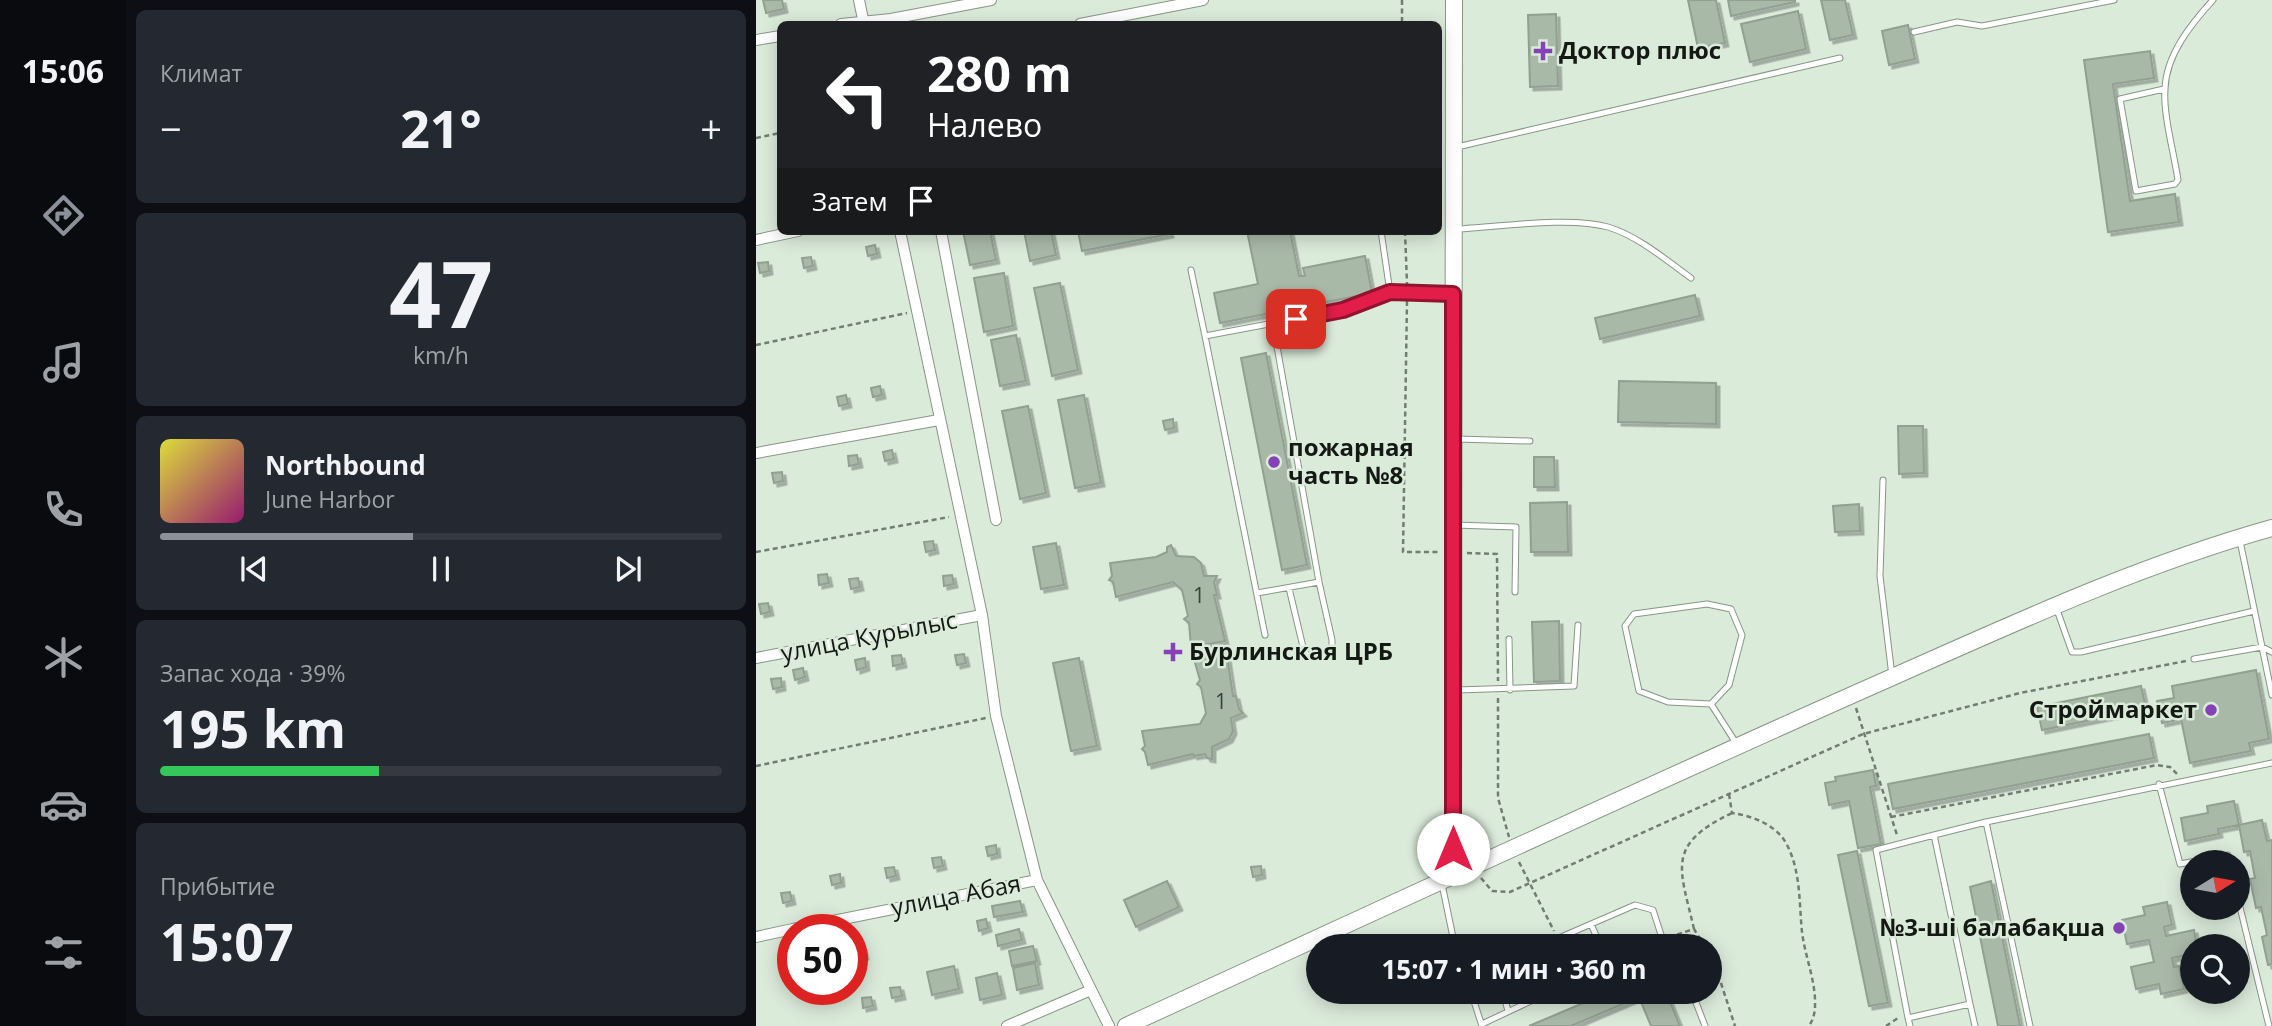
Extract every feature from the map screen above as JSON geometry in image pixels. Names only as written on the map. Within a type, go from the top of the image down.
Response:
[{"type":"main road","points":[[1447,878],[1454,690],[1454,0]]},
{"type":"main road","points":[[1126,1026],[1738,745],[2055,605],[2139,570],[2272,528]]},
{"type":"street","points":[[859,0],[863,21]]},
{"type":"street","points":[[896,21],[990,0]]},
{"type":"street","points":[[1095,21],[1203,0]]},
{"type":"street","points":[[756,40],[777,36]]},
{"type":"street","points":[[756,240],[779,235]]},
{"type":"street","points":[[901,235],[982,615],[996,716],[1037,880],[1109,1026]]},
{"type":"street","points":[[941,235],[996,520]]},
{"type":"street","points":[[756,453],[939,420]]},
{"type":"street","name":"улица Курылыс","points":[[756,658],[982,615]]},
{"type":"street","name":"улица Абая","points":[[868,914],[1037,880]]},
{"type":"street","name":"улица Абая","points":[[756,937],[777,932]]},
{"type":"street","points":[[1007,1026],[1091,990]]},
{"type":"lane","points":[[1914,32],[1957,22],[1982,26],[2114,0]]},
{"type":"lane","points":[[2164,89],[2120,99],[2136,191],[2175,184],[2178,180],[2164,89],[2178,48],[2192,24],[2213,0]]},
{"type":"lane","points":[[1454,147],[1839,58]]},
{"type":"lane","points":[[1454,229],[1583,223],[1609,227],[1632,238],[1691,278]]},
{"type":"lane","points":[[1382,235],[1390,292]]},
{"type":"lane","points":[[1191,270],[1265,635]]},
{"type":"lane","points":[[1205,336],[1343,310],[1390,292],[1453,294]]},
{"type":"lane","points":[[1273,324],[1319,582],[1332,640],[1332,648],[1320,658],[1307,654],[1303,647],[1289,587]]},
{"type":"lane","points":[[1454,439],[1530,441]]},
{"type":"lane","points":[[1883,480],[1880,576],[1893,677]]},
{"type":"lane","points":[[1454,525],[1516,527],[1515,592]]},
{"type":"lane","points":[[2239,537],[2272,695]]},
{"type":"lane","points":[[1257,593],[1319,582]]},
{"type":"lane","points":[[1707,604],[1731,610],[1742,635],[1729,685],[1711,704],[1668,702],[1639,691],[1625,626],[1634,614],[1707,604]]},
{"type":"lane","points":[[2055,605],[2067,645],[2072,652],[2254,611]]},
{"type":"lane","points":[[1454,690],[1574,687],[1578,625]]},
{"type":"lane","points":[[1509,639],[1510,690]]},
{"type":"lane","points":[[2194,659],[2262,647],[2272,652]]},
{"type":"lane","points":[[1711,704],[1738,745]]},
{"type":"lane","points":[[1910,1026],[1876,850],[1986,822],[2159,784],[2272,763]]},
{"type":"lane","points":[[2159,784],[2180,864]]},
{"type":"lane","points":[[1986,822],[2029,1026]]},
{"type":"lane","points":[[1934,835],[1975,1026]]},
{"type":"lane","points":[[1447,878],[1453,934]]},
{"type":"lane","points":[[1571,934],[1635,905],[1653,910],[1660,934]]},
{"type":"lane","points":[[2243,920],[2269,1026]]},
{"type":"lane","points":[[1591,924],[1595,934]]},
{"type":"lane","points":[[1475,1004],[1482,1025],[1523,1004]]},
{"type":"lane","points":[[1506,1004],[1508,1011]]},
{"type":"lane","points":[[1697,1004],[1705,1026]]},
{"type":"lane","points":[[1908,1015],[1970,1004]]},
{"type":"path","points":[[1402,0],[1402,21]]},
{"type":"path","points":[[756,138],[777,134]]},
{"type":"path","points":[[756,345],[917,311]]},
{"type":"path","points":[[756,552],[960,515]]},
{"type":"path","points":[[1472,867],[1492,891],[1510,892],[1863,734],[2020,693],[2194,659]]},
{"type":"path","points":[[1852,695],[1900,844]]},
{"type":"path","points":[[756,766],[996,716]]},
{"type":"path","points":[[1891,817],[2157,765],[2171,767],[2182,780]]},
{"type":"path","points":[[1729,794],[1732,813]]},
{"type":"path","points":[[1697,934],[1680,862],[1685,849],[1699,831],[1732,813],[1749,816],[1770,826],[1785,841],[1793,859],[1802,932],[1814,990],[1815,1008],[1809,1026]]},
{"type":"path","points":[[1678,934],[1694,929]]},
{"type":"path","points":[[1722,986],[1735,1026]]},
{"type":"path","points":[[1886,1026],[1908,1015]]},
{"type":"building","points":[[763,0],[782,0],[784,9],[766,13]]},
{"type":"building","points":[[1688,0],[1716,0],[1725,43],[1698,48]]},
{"type":"building","points":[[1728,0],[1795,0],[1795,2],[1731,16]]},
{"type":"building","points":[[1821,0],[1845,0],[1853,35],[1830,40]]},
{"type":"building","points":[[1798,11],[1806,49],[1750,62],[1741,24]]},
{"type":"building","name":"Доктор плюс","points":[[1556,14],[1558,86],[1530,87],[1528,15]]},
{"type":"building","points":[[1908,25],[1915,59],[1889,65],[1882,31]]},
{"type":"building","points":[[2150,51],[2154,78],[2113,84],[2130,201],[2175,194],[2179,222],[2108,232],[2084,60]]},
{"type":"building","points":[[964,235],[991,235],[996,260],[970,265]]},
{"type":"building","points":[[1025,235],[1052,235],[1056,255],[1030,261]]},
{"type":"building","points":[[1079,235],[1165,235],[1082,251]]},
{"type":"building","points":[[1248,235],[1291,235],[1299,276],[1305,276],[1303,268],[1365,256],[1372,293],[1220,323],[1214,293],[1258,284]]},
{"type":"building","points":[[875,245],[877,254],[868,256],[866,247]]},
{"type":"building","points":[[811,257],[813,266],[804,268],[802,258]]},
{"type":"building","points":[[768,262],[769,271],[760,273],[758,263]]},
{"type":"building","points":[[1004,273],[1013,326],[984,332],[974,278]]},
{"type":"building","points":[[1060,283],[1078,370],[1052,376],[1034,288]]},
{"type":"building","points":[[1695,295],[1700,316],[1600,339],[1595,318]]},
{"type":"building","points":[[1016,335],[1026,381],[1000,386],[991,340]]},
{"type":"building","name":"пожарная часть №8","points":[[1266,353],[1307,565],[1282,570],[1241,358]]},
{"type":"building","points":[[1619,381],[1716,383],[1716,424],[1618,422]]},
{"type":"building","points":[[880,386],[882,395],[873,397],[871,388]]},
{"type":"building","points":[[846,395],[848,404],[839,406],[837,397]]},
{"type":"building","points":[[1084,395],[1101,483],[1075,488],[1058,400]]},
{"type":"building","points":[[1028,406],[1046,493],[1020,499],[1002,411]]},
{"type":"building","points":[[1173,419],[1174,428],[1165,430],[1163,421]]},
{"type":"building","points":[[1898,426],[1923,426],[1924,473],[1899,474]]},
{"type":"building","points":[[892,450],[894,459],[885,461],[883,452]]},
{"type":"building","points":[[857,455],[859,464],[849,466],[848,456]]},
{"type":"building","points":[[1534,457],[1554,457],[1555,487],[1534,487]]},
{"type":"building","points":[[782,472],[783,481],[774,483],[772,473]]},
{"type":"building","points":[[1567,502],[1568,552],[1531,552],[1530,503]]},
{"type":"building","points":[[1859,504],[1860,531],[1835,532],[1833,506]]},
{"type":"building","points":[[933,541],[935,550],[926,552],[924,542]]},
{"type":"building","points":[[1056,543],[1064,585],[1041,589],[1033,547]]},
{"type":"building","points":[[1171,545],[1176,556],[1194,557],[1201,563],[1204,576],[1217,576],[1214,582],[1217,595],[1214,595],[1225,641],[1191,647],[1189,623],[1184,619],[1188,616],[1182,590],[1173,582],[1116,597],[1113,582],[1109,580],[1112,576],[1110,563],[1156,557],[1167,552],[1167,547]]},
{"type":"building","points":[[827,574],[829,583],[819,585],[818,575]]},
{"type":"building","points":[[952,575],[954,584],[944,586],[943,576]]},
{"type":"building","points":[[858,578],[860,587],[851,589],[849,579]]},
{"type":"building","points":[[768,603],[770,612],[761,614],[759,604]]},
{"type":"building","points":[[1559,621],[1560,681],[1534,682],[1532,622]]},
{"type":"building","points":[[1226,650],[1233,696],[1236,696],[1239,709],[1243,713],[1231,718],[1233,731],[1229,739],[1212,747],[1212,759],[1205,754],[1193,754],[1148,765],[1142,749],[1145,746],[1142,731],[1200,724],[1206,713],[1201,687],[1197,684],[1200,680],[1193,656]]},
{"type":"building","points":[[964,654],[966,663],[957,665],[955,655]]},
{"type":"building","points":[[901,655],[903,664],[893,666],[892,656]]},
{"type":"building","points":[[865,658],[866,667],[857,670],[855,660]]},
{"type":"building","points":[[1079,658],[1097,746],[1071,751],[1053,663]]},
{"type":"building","points":[[803,668],[805,677],[795,680],[793,670]]},
{"type":"building","name":"Строймаркет","points":[[2256,670],[2269,739],[2249,743],[2251,751],[2190,763],[2181,719],[2162,723],[2157,701],[2174,698],[2172,686]]},
{"type":"building","points":[[781,678],[782,687],[773,689],[771,679]]},
{"type":"building","points":[[2141,686],[2146,709],[2042,730],[2037,707]]},
{"type":"building","points":[[2149,734],[2154,758],[1893,809],[1888,784]]},
{"type":"building","points":[[1873,770],[1876,786],[1870,787],[1881,844],[1858,848],[1849,801],[1829,805],[1825,783],[1836,781],[1835,777]]},
{"type":"building","points":[[2234,801],[2239,825],[2218,829],[2219,834],[2185,841],[2181,818],[2208,813],[2207,806]]},
{"type":"building","points":[[2262,820],[2267,841],[2272,840],[2272,964],[2268,965],[2262,937],[2267,935],[2261,907],[2256,908],[2250,879],[2255,878],[2250,850],[2244,850],[2239,825]]},
{"type":"building","points":[[996,845],[997,854],[988,856],[986,847]]},
{"type":"building","points":[[1857,851],[1888,1003],[1869,1006],[1838,855]]},
{"type":"building","points":[[941,857],[943,866],[934,868],[932,858]]},
{"type":"building","points":[[1261,866],[1262,875],[1253,877],[1251,867]]},
{"type":"building","points":[[894,867],[896,876],[887,878],[885,868]]},
{"type":"building","points":[[840,874],[841,883],[832,885],[830,876]]},
{"type":"building","points":[[1167,881],[1179,907],[1136,927],[1124,900]]},
{"type":"building","points":[[1991,881],[2020,1026],[1998,1026],[1970,887]]},
{"type":"building","points":[[790,892],[792,901],[783,903],[781,893]]},
{"type":"building","points":[[1020,901],[1023,912],[994,917],[992,906]]},
{"type":"building","points":[[2167,902],[2172,925],[2164,927],[2166,936],[2194,930],[2195,934],[2180,934],[2180,956],[2172,958],[2174,967],[2179,966],[2180,990],[2161,994],[2159,984],[2136,989],[2131,967],[2154,962],[2149,940],[2127,944],[2122,920],[2145,915],[2143,907]]},
{"type":"building","points":[[986,919],[988,928],[979,931],[977,921]]},
{"type":"building","points":[[1019,929],[1022,940],[998,946],[996,935]]},
{"type":"building","points":[[1033,946],[1037,961],[1012,966],[1009,951]]},
{"type":"building","points":[[1035,963],[1039,985],[1017,990],[1013,968]]},
{"type":"building","points":[[954,966],[959,989],[932,995],[927,972]]},
{"type":"building","points":[[997,973],[1002,995],[980,1000],[976,978]]},
{"type":"building","points":[[900,987],[902,996],[892,998],[890,988]]},
{"type":"building","points":[[868,997],[871,997],[873,1006],[863,1008],[863,1005],[868,1005]]},
{"type":"building","points":[[1581,1004],[1623,1004],[1571,1026],[1529,1026]]},
{"type":"building","points":[[1642,1004],[1671,1004],[1680,1026],[1651,1026]]},
{"type":"place","name":"Доктор плюс","points":[[1543,51]]},
{"type":"place","name":"пожарная часть №8","points":[[1274,462]]},
{"type":"place","name":"Бурлинская ЦРБ","points":[[1173,652]]},
{"type":"place","name":"Строймаркет","points":[[2211,710]]},
{"type":"place","name":"№3-ші балабақша","points":[[2119,928]]},
{"type":"route","points":[[1296,319],[1343,310],[1390,292],[1453,294],[1453,849]]}]
